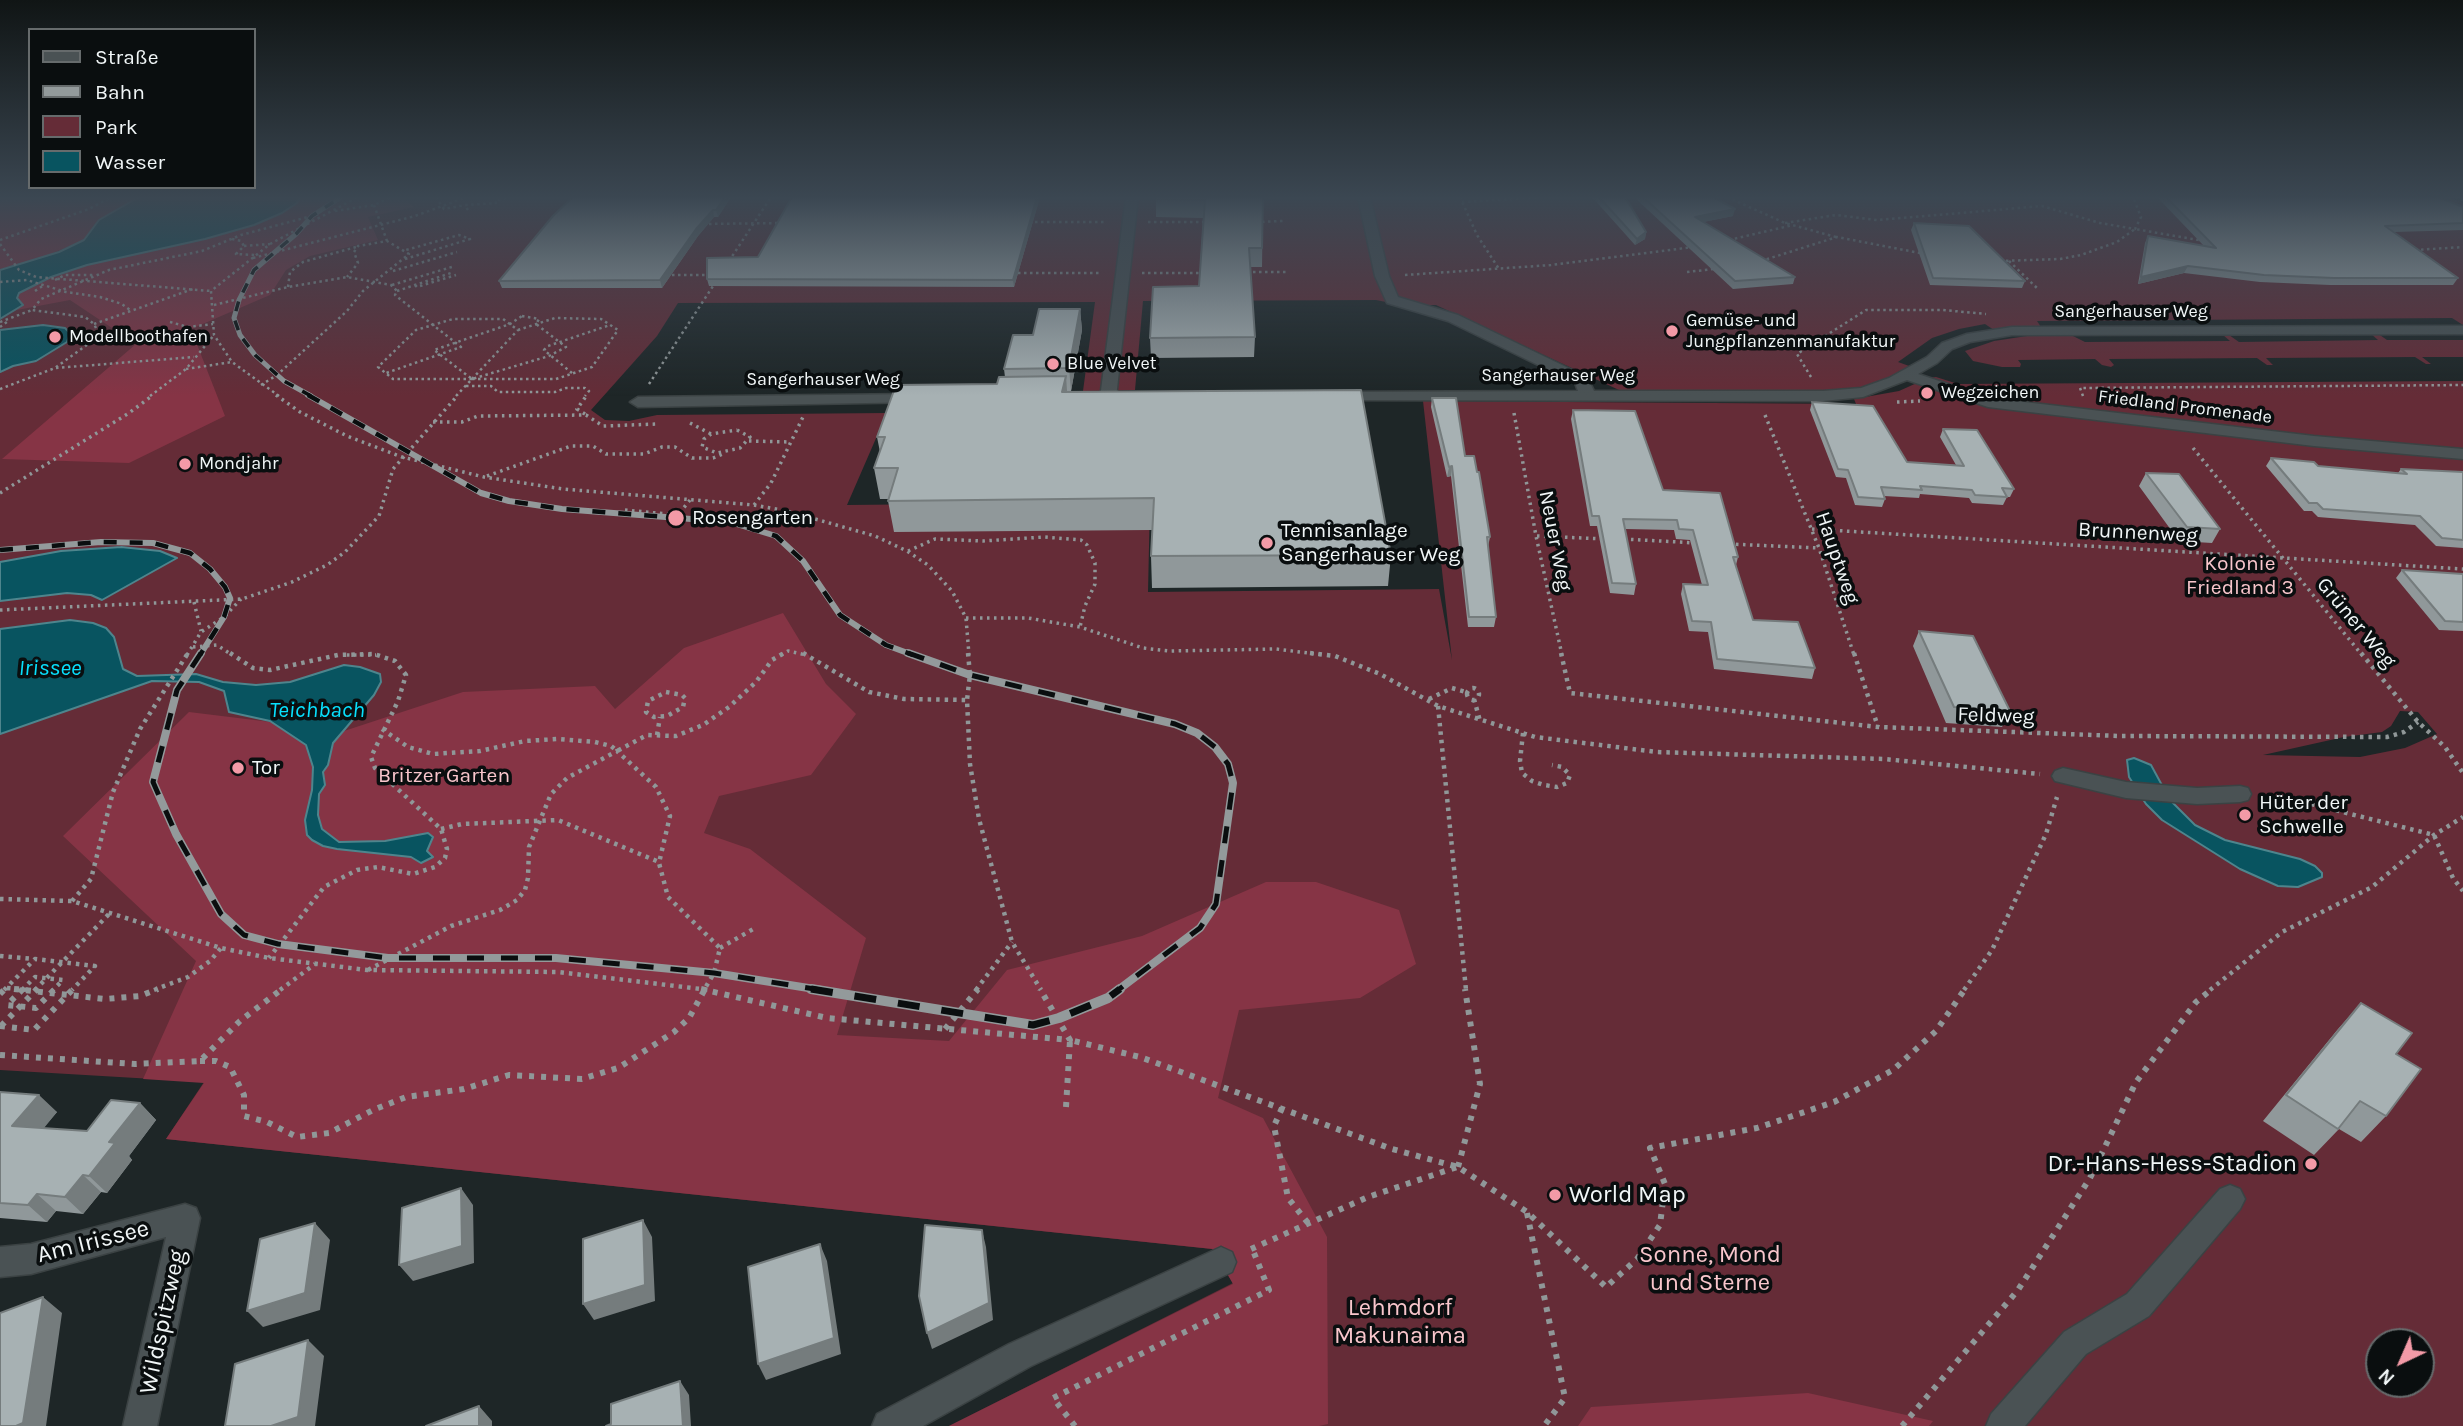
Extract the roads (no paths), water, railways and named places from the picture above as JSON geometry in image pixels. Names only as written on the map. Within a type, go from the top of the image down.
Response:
[{"type":"street","points":[[1109,398],[1124,264]]},
{"type":"street","points":[[1379,264],[1392,300],[1453,317],[1582,380],[1588,396]]},
{"type":"street","name":"Sangerhauser Weg","points":[[1313,396],[1823,396],[1863,392],[1906,375],[1932,360],[1947,346],[1967,338],[2012,331],[2463,330]]},
{"type":"street","name":"Friedland Promenade","points":[[1906,375],[1988,402],[2176,426],[2463,454]]},
{"type":"street","name":"Sangerhauser Weg","points":[[638,401],[932,399]]},
{"type":"street","points":[[2063,776],[2126,790],[2178,795],[2240,794]]},
{"type":"street","points":[[2003,1426],[2075,1343],[2138,1305],[2230,1199]]},
{"type":"street","name":"Am Irissee","points":[[0,1262],[32,1259],[185,1218]]},
{"type":"street","name":"Wildspitzweg","points":[[140,1426],[185,1218]]},
{"type":"street","points":[[889,1426],[1020,1354],[1221,1262]]},
{"type":"water","points":[[21,264],[94,264],[51,277],[19,293],[17,298],[23,305],[0,319],[0,270]]},
{"type":"water","points":[[43,325],[65,328],[70,333],[67,342],[36,361],[0,372],[0,330]]},
{"type":"water","points":[[121,547],[160,551],[177,558],[102,600],[91,595],[67,593],[0,601],[0,562],[61,551]]},
{"type":"water","points":[[70,620],[106,628],[114,637],[123,669],[137,676],[196,674],[223,682],[256,685],[290,682],[344,665],[380,674],[381,682],[374,695],[333,743],[328,765],[323,772],[325,785],[319,794],[318,815],[322,829],[339,842],[385,841],[428,833],[433,837],[427,851],[433,857],[421,863],[411,857],[337,849],[312,840],[307,835],[305,820],[312,790],[313,767],[306,745],[270,721],[229,712],[224,691],[199,682],[152,681],[0,734],[0,629]]},
{"type":"water","points":[[2134,758],[2151,765],[2170,800],[2195,825],[2225,840],[2300,859],[2315,866],[2322,873],[2322,877],[2298,887],[2278,886],[2240,869],[2162,820],[2146,804],[2129,777],[2127,760]]},
{"type":"railway","points":[[262,264],[254,270],[239,300],[234,318],[240,335],[255,355],[284,381],[311,396]]},
{"type":"railway","points":[[308,395],[481,493],[509,501],[562,509],[730,522],[776,536],[803,561],[840,615],[886,645],[913,655]]},
{"type":"railway","points":[[0,550],[101,542],[153,543],[190,553],[210,569],[225,587],[230,598],[224,617],[200,655]]},
{"type":"railway","points":[[201,653],[177,690],[153,782],[176,834],[221,914],[244,935],[278,944],[388,958],[556,958],[714,973],[821,990]]},
{"type":"railway","points":[[908,653],[970,675],[1175,724],[1197,733],[1215,747],[1228,764],[1233,783],[1216,904],[1200,928],[1118,990]]},
{"type":"railway","points":[[811,989],[1033,1025],[1059,1018],[1108,998],[1120,989]]},
{"type":"place","name":"Gemüse- und Jungpflanzenmanufaktur","points":[[1672,331]]},
{"type":"place","name":"Modellboothafen","points":[[55,337]]},
{"type":"place","name":"Blue Velvet","points":[[1053,364]]},
{"type":"place","name":"Wegzeichen","points":[[1927,393]]},
{"type":"place","name":"Mondjahr","points":[[185,464]]},
{"type":"place","name":"Rosengarten","points":[[676,518]]},
{"type":"place","name":"Tennisanlage Sangerhauser Weg","points":[[1267,543]]},
{"type":"place","name":"Tor","points":[[238,768]]},
{"type":"place","name":"Hüter der Schwelle","points":[[2245,815]]},
{"type":"place","name":"Dr.-Hans-Hess-Stadion","points":[[2311,1164]]},
{"type":"place","name":"World Map","points":[[1555,1195]]},
{"type":"park label","name":"Kolonie Friedland 3","points":[[2240,576]]},
{"type":"park label","name":"Britzer Garten","points":[[444,776]]},
{"type":"park label","name":"Sonne, Mond und Sterne","points":[[1710,1269]]},
{"type":"park label","name":"Lehmdorf Makunaima","points":[[1400,1322]]},
{"type":"water label","name":"Irissee","points":[[50,668]]},
{"type":"water label","name":"Teichbach","points":[[317,710]]}]
